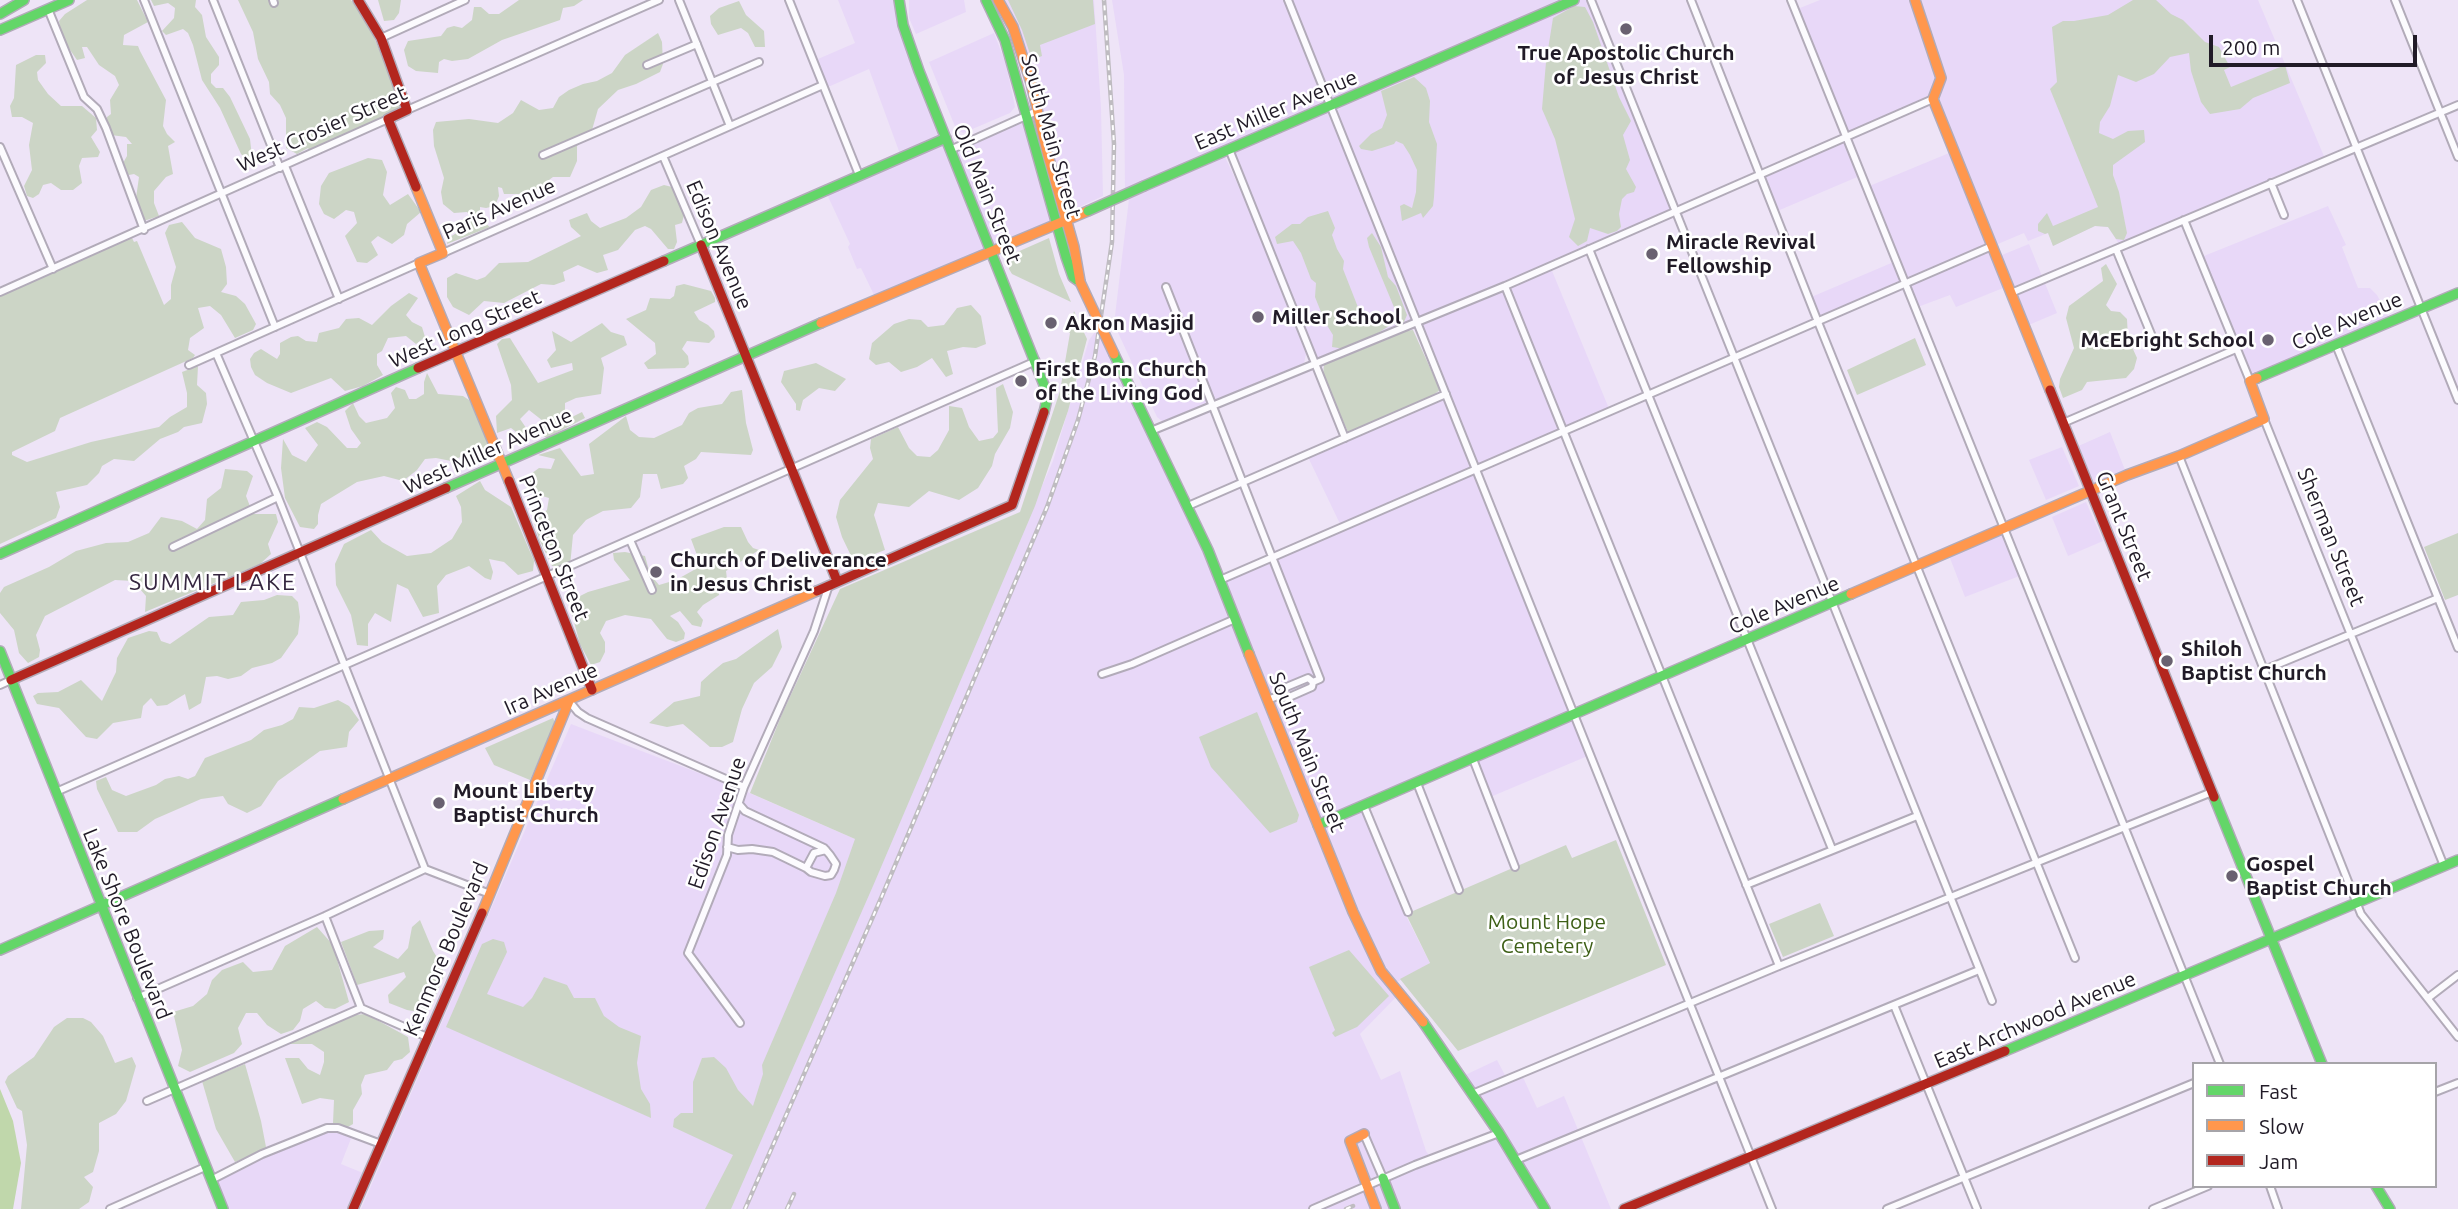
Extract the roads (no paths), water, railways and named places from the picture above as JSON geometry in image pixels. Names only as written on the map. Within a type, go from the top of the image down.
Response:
[{"type":"main road","points":[[0,14],[24,0]]},
{"type":"main road","points":[[0,30],[69,0]]},
{"type":"main road","points":[[358,0],[381,38],[407,110]]},
{"type":"main road","name":"Old Main Street","points":[[900,0],[904,30],[1049,399]]},
{"type":"main road","name":"South Main Street","points":[[986,0],[1005,40],[1026,116],[1062,222]]},
{"type":"main road","name":"South Main Street","points":[[998,0],[1010,20],[1018,42],[1037,111],[1073,277],[1080,282],[1188,506],[1353,912],[1381,971],[1428,1028],[1499,1133],[1545,1209]]},
{"type":"main road","name":"East Miller Avenue","points":[[991,250],[1088,211],[1574,0]]},
{"type":"main road","name":"Grant Street","points":[[1915,0],[1941,78],[1933,99],[2321,1062]]},
{"type":"main road","name":"West Crosier Street","points":[[388,119],[407,110]]},
{"type":"main road","points":[[388,119],[443,253]]},
{"type":"main road","name":"West Long Street","points":[[0,554],[254,440],[946,138]]},
{"type":"main road","name":"Edison Avenue","points":[[702,245],[792,469],[833,583]]},
{"type":"main road","name":"West Miller Avenue","points":[[11,680],[991,250]]},
{"type":"main road","name":"Paris Avenue","points":[[419,263],[443,253]]},
{"type":"main road","name":"Princeton Street","points":[[419,263],[592,690]]},
{"type":"main road","name":"Cole Avenue","points":[[2250,381],[2458,293]]},
{"type":"main road","name":"Sherman Street","points":[[2250,381],[2264,419]]},
{"type":"main road","name":"Ira Avenue","points":[[0,950],[1012,505],[1049,399]]},
{"type":"main road","name":"Cole Avenue","points":[[1318,825],[2004,528],[2264,419]]},
{"type":"main road","name":"Lake Shore Boulevard","points":[[0,651],[223,1209]]},
{"type":"main road","name":"Kenmore Boulevard","points":[[353,1209],[490,894],[569,701]]},
{"type":"main road","name":"East Archwood Avenue","points":[[1624,1209],[2185,977],[2458,860]]},
{"type":"main road","points":[[1364,1134],[1350,1141],[1377,1209]]},
{"type":"main road","points":[[1382,1178],[1395,1209]]},
{"type":"main road","points":[[2377,1188],[2390,1209]]},
{"type":"street","points":[[144,0],[275,327]]},
{"type":"street","points":[[213,0],[339,299]]},
{"type":"street","points":[[381,38],[465,0]]},
{"type":"street","name":"West Crosier Street","points":[[407,110],[659,0]]},
{"type":"street","points":[[680,0],[730,126]]},
{"type":"street","points":[[789,0],[859,175]]},
{"type":"street","points":[[1288,0],[1772,1209]]},
{"type":"street","points":[[1591,0],[1992,1001]]},
{"type":"street","points":[[1691,0],[2075,958]]},
{"type":"street","points":[[1791,0],[2219,1062]]},
{"type":"street","points":[[2297,0],[2458,400]]},
{"type":"street","points":[[2395,0],[2458,157]]},
{"type":"street","points":[[48,9],[83,97],[97,109],[106,128],[144,230]]},
{"type":"street","points":[[647,65],[697,44]]},
{"type":"street","points":[[543,155],[759,62]]},
{"type":"street","name":"Paris Avenue","points":[[443,253],[823,85]]},
{"type":"street","points":[[1151,431],[1505,286],[1933,99]]},
{"type":"street","points":[[2011,293],[2458,105]]},
{"type":"street","points":[[950,149],[1037,111]]},
{"type":"street","name":"West Crosier Street","points":[[0,292],[388,119]]},
{"type":"street","points":[[0,147],[53,269]]},
{"type":"street","points":[[1229,149],[1345,438]]},
{"type":"street","name":"Edison Avenue","points":[[663,156],[702,245]]},
{"type":"street","points":[[2271,183],[2284,215]]},
{"type":"street","name":"Sherman Street","points":[[2184,220],[2250,381]]},
{"type":"street","points":[[1219,580],[1992,246]]},
{"type":"street","points":[[1589,249],[1832,849]]},
{"type":"street","points":[[2116,249],[2153,339]]},
{"type":"street","name":"Paris Avenue","points":[[190,365],[419,263]]},
{"type":"street","points":[[1505,286],[1779,966]]},
{"type":"street","points":[[1166,287],[1317,680],[1312,687],[1287,698],[1280,695],[1268,700]]},
{"type":"street","points":[[2336,345],[2458,648]]},
{"type":"street","points":[[2063,423],[2236,349]]},
{"type":"street","points":[[216,353],[278,497],[425,869]]},
{"type":"street","points":[[56,792],[1036,361]]},
{"type":"street","points":[[1188,506],[1446,394]]},
{"type":"street","name":"Sherman Street","points":[[2264,419],[2444,866]]},
{"type":"street","points":[[2179,456],[2361,914],[2458,1037]]},
{"type":"street","points":[[173,547],[278,497]]},
{"type":"street","points":[[630,540],[652,590]]},
{"type":"street","name":"Edison Avenue","points":[[740,1023],[688,953],[727,855],[728,835],[744,787],[833,583]]},
{"type":"street","points":[[2264,670],[2438,598]]},
{"type":"street","points":[[1102,674],[1235,619]]},
{"type":"street","name":"West Miller Avenue","points":[[0,685],[11,680]]},
{"type":"street","points":[[569,701],[587,718],[744,787]]},
{"type":"street","points":[[1473,759],[1515,867]]},
{"type":"street","points":[[1417,783],[1459,890]]},
{"type":"street","points":[[1472,1094],[1779,966],[2212,792]]},
{"type":"street","points":[[727,847],[773,852],[817,875],[831,874],[836,864],[826,850],[814,842],[745,811],[739,804]]},
{"type":"street","points":[[1364,806],[1408,912]]},
{"type":"street","points":[[1746,885],[1917,816]]},
{"type":"street","points":[[806,869],[814,853],[826,850]]},
{"type":"street","points":[[137,998],[425,869],[490,894]]},
{"type":"street","points":[[325,916],[361,1008],[428,1037]]},
{"type":"street","points":[[1516,1160],[1979,970]]},
{"type":"street","points":[[2428,998],[2458,975]]},
{"type":"street","points":[[1894,1005],[1977,1209]]},
{"type":"street","points":[[147,1101],[361,1008]]},
{"type":"street","points":[[2437,1091],[2458,1083]]},
{"type":"street","points":[[1887,1209],[2192,1084]]},
{"type":"street","points":[[211,1180],[262,1154],[327,1128],[338,1128],[381,1144]]},
{"type":"street","points":[[1313,1209],[1382,1178],[1499,1133]]},
{"type":"street","points":[[1364,1134],[1382,1178]]},
{"type":"street","points":[[110,1209],[205,1167]]},
{"type":"street","points":[[2153,1209],[2203,1188]]},
{"type":"street","points":[[2271,1188],[2278,1209]]},
{"type":"railway","points":[[745,1209],[882,896],[1047,507],[1078,420],[1095,356],[1112,242],[1114,144],[1104,0]]},
{"type":"railway","points":[[787,1209],[794,1194]]},
{"type":"railway","points":[[1346,1209],[1353,1206]]},
{"type":"place","name":"True Apostolic Church of Jesus Christ","points":[[1626,29]]},
{"type":"place","name":"Miracle Revival Fellowship","points":[[1652,254]]},
{"type":"place","name":"Miller School","points":[[1258,317]]},
{"type":"place","name":"Akron Masjid","points":[[1051,323]]},
{"type":"place","name":"McEbright School","points":[[2268,340]]},
{"type":"place","name":"First Born Church of the Living God","points":[[1021,381]]},
{"type":"place","name":"Church of Deliverance in Jesus Christ","points":[[656,572]]},
{"type":"place","name":"Shiloh Baptist Church","points":[[2167,661]]},
{"type":"place","name":"Mount Liberty Baptist Church","points":[[439,803]]},
{"type":"place","name":"Gospel Baptist Church","points":[[2232,876]]},
{"type":"district","name":"SUMMIT LAKE","points":[[213,582]]},
{"type":"park label","name":"Mount Hope Cemetery","points":[[1547,934]]}]
